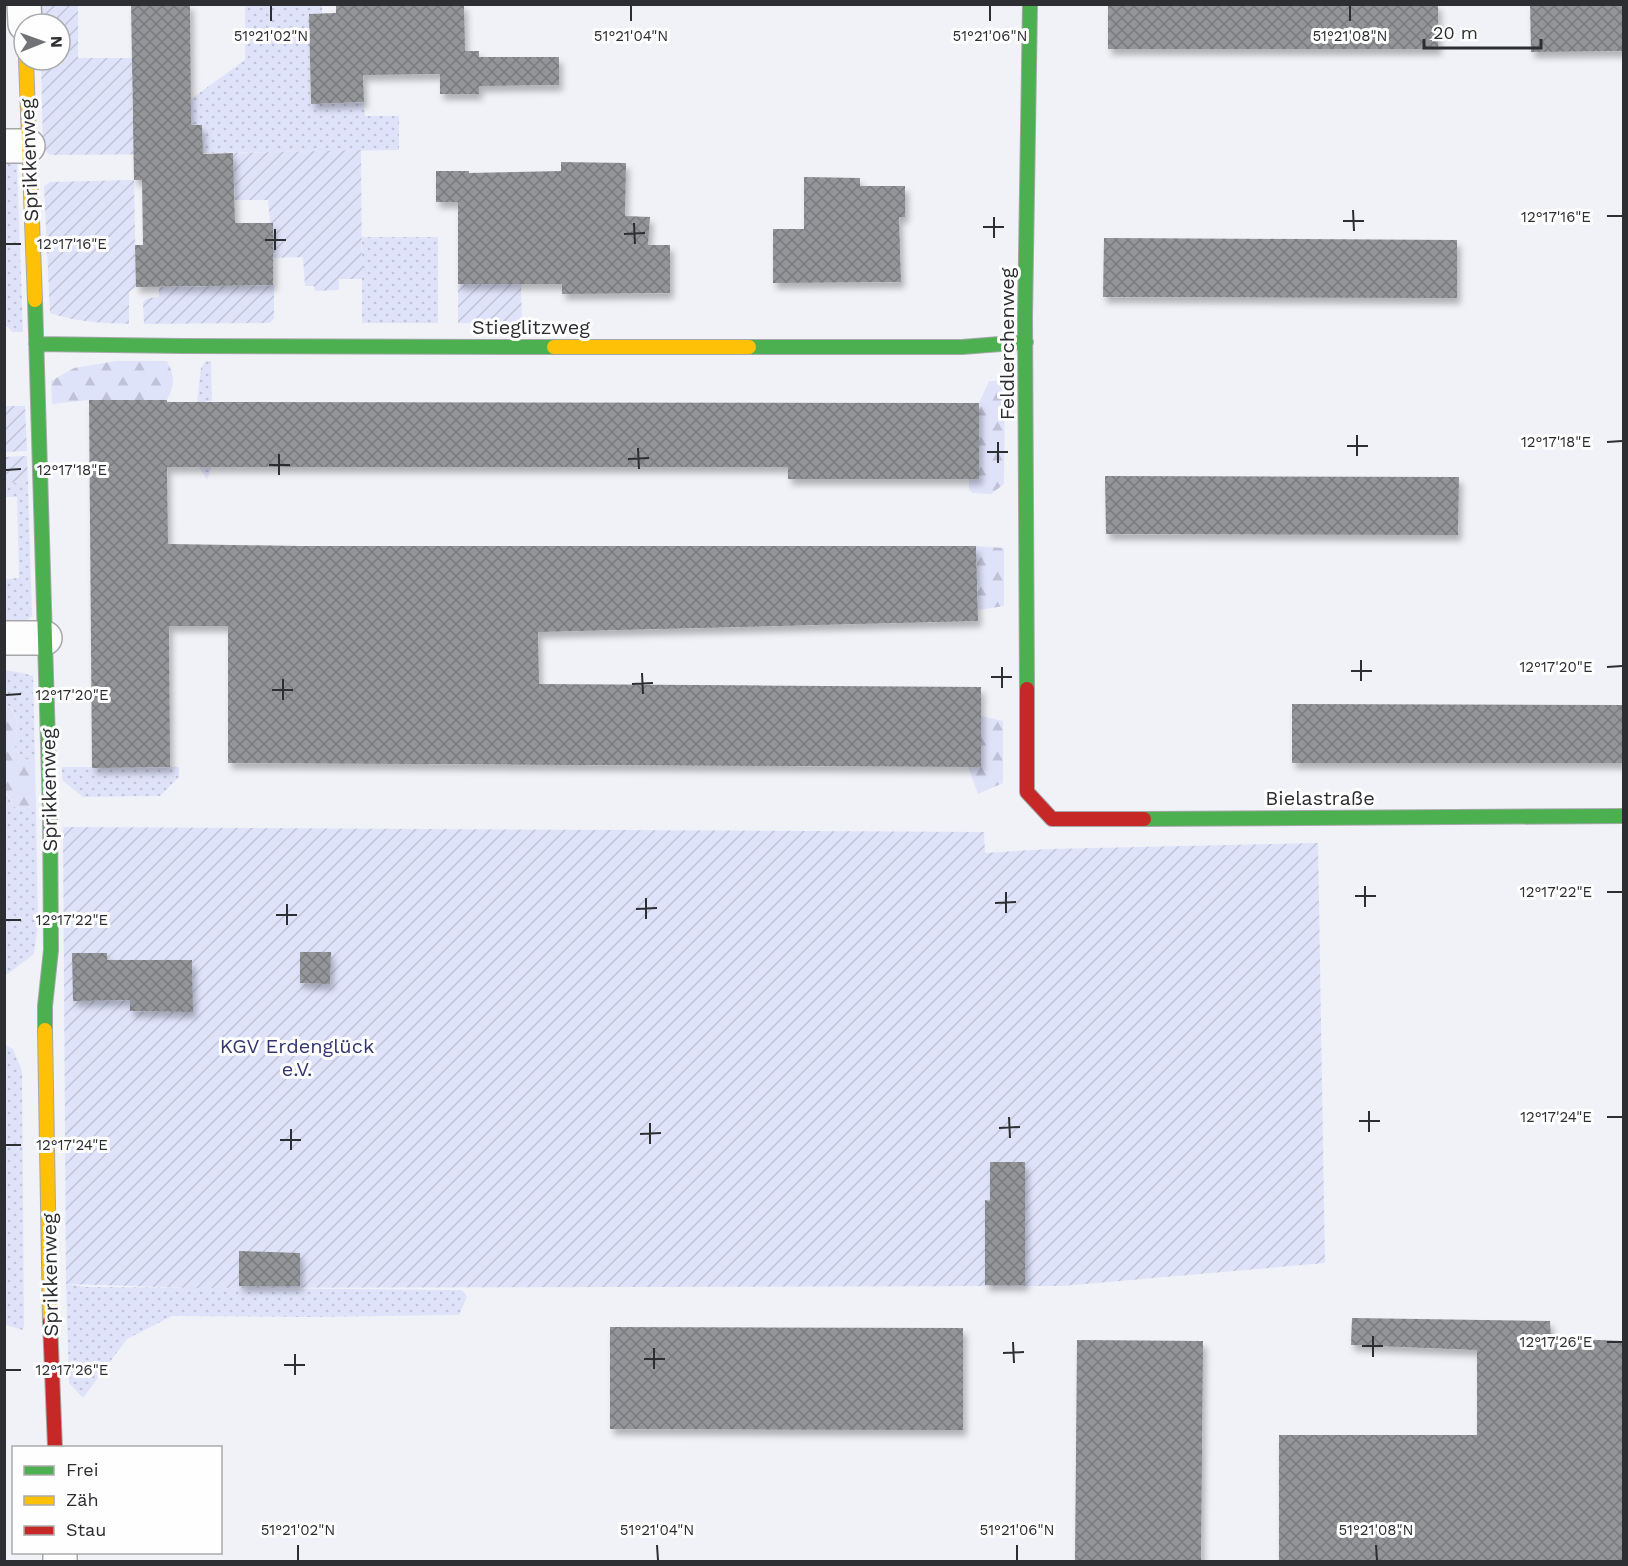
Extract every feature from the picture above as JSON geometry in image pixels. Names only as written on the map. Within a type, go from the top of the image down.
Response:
[{"type":"street","name":"Feldlerchenweg","points":[[1027,792],[1026,342],[1030,4]]},
{"type":"street","name":"Sprikkenweg","points":[[25,72],[16,146],[36,344],[45,638],[51,888],[51,950],[45,1006],[49,1297],[55,1446]]},
{"type":"street","name":"Stieglitzweg","points":[[36,344],[909,347],[1026,342]]},
{"type":"street","points":[[4,638],[45,638]]},
{"type":"street","name":"Bielastraße","points":[[1027,792],[1052,819],[1623,816]]},
{"type":"green space","points":[[39,5],[78,5],[78,58],[132,58],[132,116],[155,116],[181,154],[50,155],[43,150],[41,72],[72,72],[72,12],[39,12]]},
{"type":"green space","points":[[245,5],[322,5],[323,60],[310,61],[311,104],[364,102],[365,116],[399,116],[399,150],[203,153],[202,125],[185,125],[191,99],[245,60]]},
{"type":"green space","points":[[361,150],[362,279],[339,279],[339,290],[315,291],[314,286],[305,286],[303,257],[273,258],[273,223],[270,223],[268,200],[235,200],[233,153]]},
{"type":"green space","points":[[4,163],[17,164],[23,332],[12,332],[5,327]]},
{"type":"green space","points":[[134,180],[136,287],[129,292],[129,324],[79,320],[50,313],[44,186],[50,182]]},
{"type":"green space","points":[[362,237],[438,237],[438,323],[362,323]]},
{"type":"green space","points":[[458,284],[521,284],[522,323],[458,323]]},
{"type":"green space","points":[[274,285],[274,318],[270,323],[144,324],[143,302],[148,298],[159,297],[159,287]]},
{"type":"green space","points":[[116,361],[167,361],[173,380],[167,400],[89,400],[52,404],[51,381],[74,368]]},
{"type":"green space","points":[[206,361],[211,361],[212,401],[206,401],[206,465],[212,466],[207,480],[198,465],[197,402],[201,368]]},
{"type":"green space","points":[[989,381],[1005,381],[1004,484],[991,494],[972,493],[969,489],[969,479],[979,479],[979,403]]},
{"type":"green space","points":[[4,406],[25,406],[27,451],[5,452]]},
{"type":"green space","points":[[27,456],[28,482],[5,483],[4,457]]},
{"type":"green space","points":[[28,482],[32,616],[27,620],[5,621],[5,579],[19,578],[17,497],[5,497],[4,483]]},
{"type":"green space","points":[[976,546],[1004,548],[1004,606],[978,610]]},
{"type":"green space","points":[[4,670],[33,676],[35,761],[24,759],[15,747],[17,722],[14,711],[5,703]]},
{"type":"green space","points":[[4,703],[13,711],[17,722],[15,747],[24,759],[35,761],[36,806],[17,810],[5,791]]},
{"type":"green space","points":[[981,716],[1003,721],[1003,783],[978,794],[968,767],[981,767]]},
{"type":"green space","points":[[62,767],[179,767],[179,777],[160,796],[83,797],[62,780]]},
{"type":"green space","points":[[4,791],[17,810],[36,806],[38,925],[34,954],[5,976]]},
{"type":"green space","name":"KGV Erdenglück e.V.","points":[[63,827],[984,832],[985,853],[1051,849],[1318,843],[1325,1263],[1063,1286],[192,1288],[66,1284]]},
{"type":"green space","points":[[4,1044],[13,1049],[22,1071],[23,1330],[5,1325]]},
{"type":"green space","points":[[66,1284],[87,1287],[462,1290],[467,1297],[459,1315],[172,1316],[127,1339],[83,1398],[69,1383]]},
{"type":"building","points":[[131,4],[190,4],[191,125],[202,125],[203,154],[233,153],[235,223],[273,223],[273,285],[136,287],[135,245],[143,245],[142,180],[134,180]]},
{"type":"building","points":[[336,4],[464,4],[465,51],[479,51],[479,57],[559,57],[559,85],[479,86],[479,94],[440,94],[440,74],[363,75],[364,102],[311,104],[309,14],[336,13]]},
{"type":"building","points":[[1108,4],[1438,4],[1438,49],[1108,49]]},
{"type":"building","points":[[1530,4],[1623,4],[1623,51],[1531,52]]},
{"type":"building","points":[[561,162],[626,163],[625,216],[650,217],[648,245],[670,245],[670,293],[562,294],[562,284],[458,284],[458,202],[436,202],[436,171],[469,171],[469,173],[561,171]]},
{"type":"building","points":[[804,177],[860,178],[860,186],[905,186],[905,217],[899,217],[901,282],[773,283],[773,229],[804,229]]},
{"type":"building","points":[[1104,238],[1457,240],[1457,298],[1103,297]]},
{"type":"building","points":[[89,400],[979,403],[979,479],[788,479],[788,467],[167,467],[168,544],[976,546],[978,621],[538,632],[539,684],[981,687],[981,767],[228,763],[228,626],[169,626],[170,767],[92,768]]},
{"type":"building","points":[[1105,476],[1459,477],[1458,535],[1106,534]]},
{"type":"building","points":[[1292,704],[1623,705],[1623,763],[1292,763]]},
{"type":"building","points":[[300,952],[331,952],[330,984],[300,983]]},
{"type":"building","points":[[72,953],[107,953],[107,960],[192,960],[193,1012],[130,1011],[130,1000],[73,1001]]},
{"type":"building","points":[[990,1162],[1025,1162],[1025,1285],[985,1285],[985,1200],[990,1201]]},
{"type":"building","points":[[239,1251],[300,1253],[300,1286],[239,1286]]},
{"type":"building","points":[[1352,1318],[1550,1321],[1551,1338],[1623,1341],[1623,1562],[1279,1562],[1279,1435],[1477,1435],[1477,1350],[1351,1345]]},
{"type":"building","points":[[610,1327],[963,1328],[963,1430],[610,1429]]},
{"type":"building","points":[[1077,1340],[1203,1341],[1201,1562],[1075,1562]]},
{"type":"traffic: fast","points":[[1027,689],[1025,317],[1030,4]]},
{"type":"traffic: fast","points":[[35,300],[50,811],[51,950],[45,1030]]},
{"type":"traffic: fast","points":[[749,347],[962,347],[1026,342]]},
{"type":"traffic: fast","points":[[36,344],[554,347]]},
{"type":"traffic: fast","points":[[1144,819],[1624,816]]},
{"type":"traffic: slow","points":[[26,72],[35,300]]},
{"type":"traffic: slow","points":[[554,347],[749,347]]},
{"type":"traffic: slow","points":[[45,1030],[50,1321]]},
{"type":"traffic: jam","points":[[1027,689],[1027,792],[1052,819],[1144,819]]},
{"type":"traffic: jam","points":[[50,1321],[55,1446]]}]
